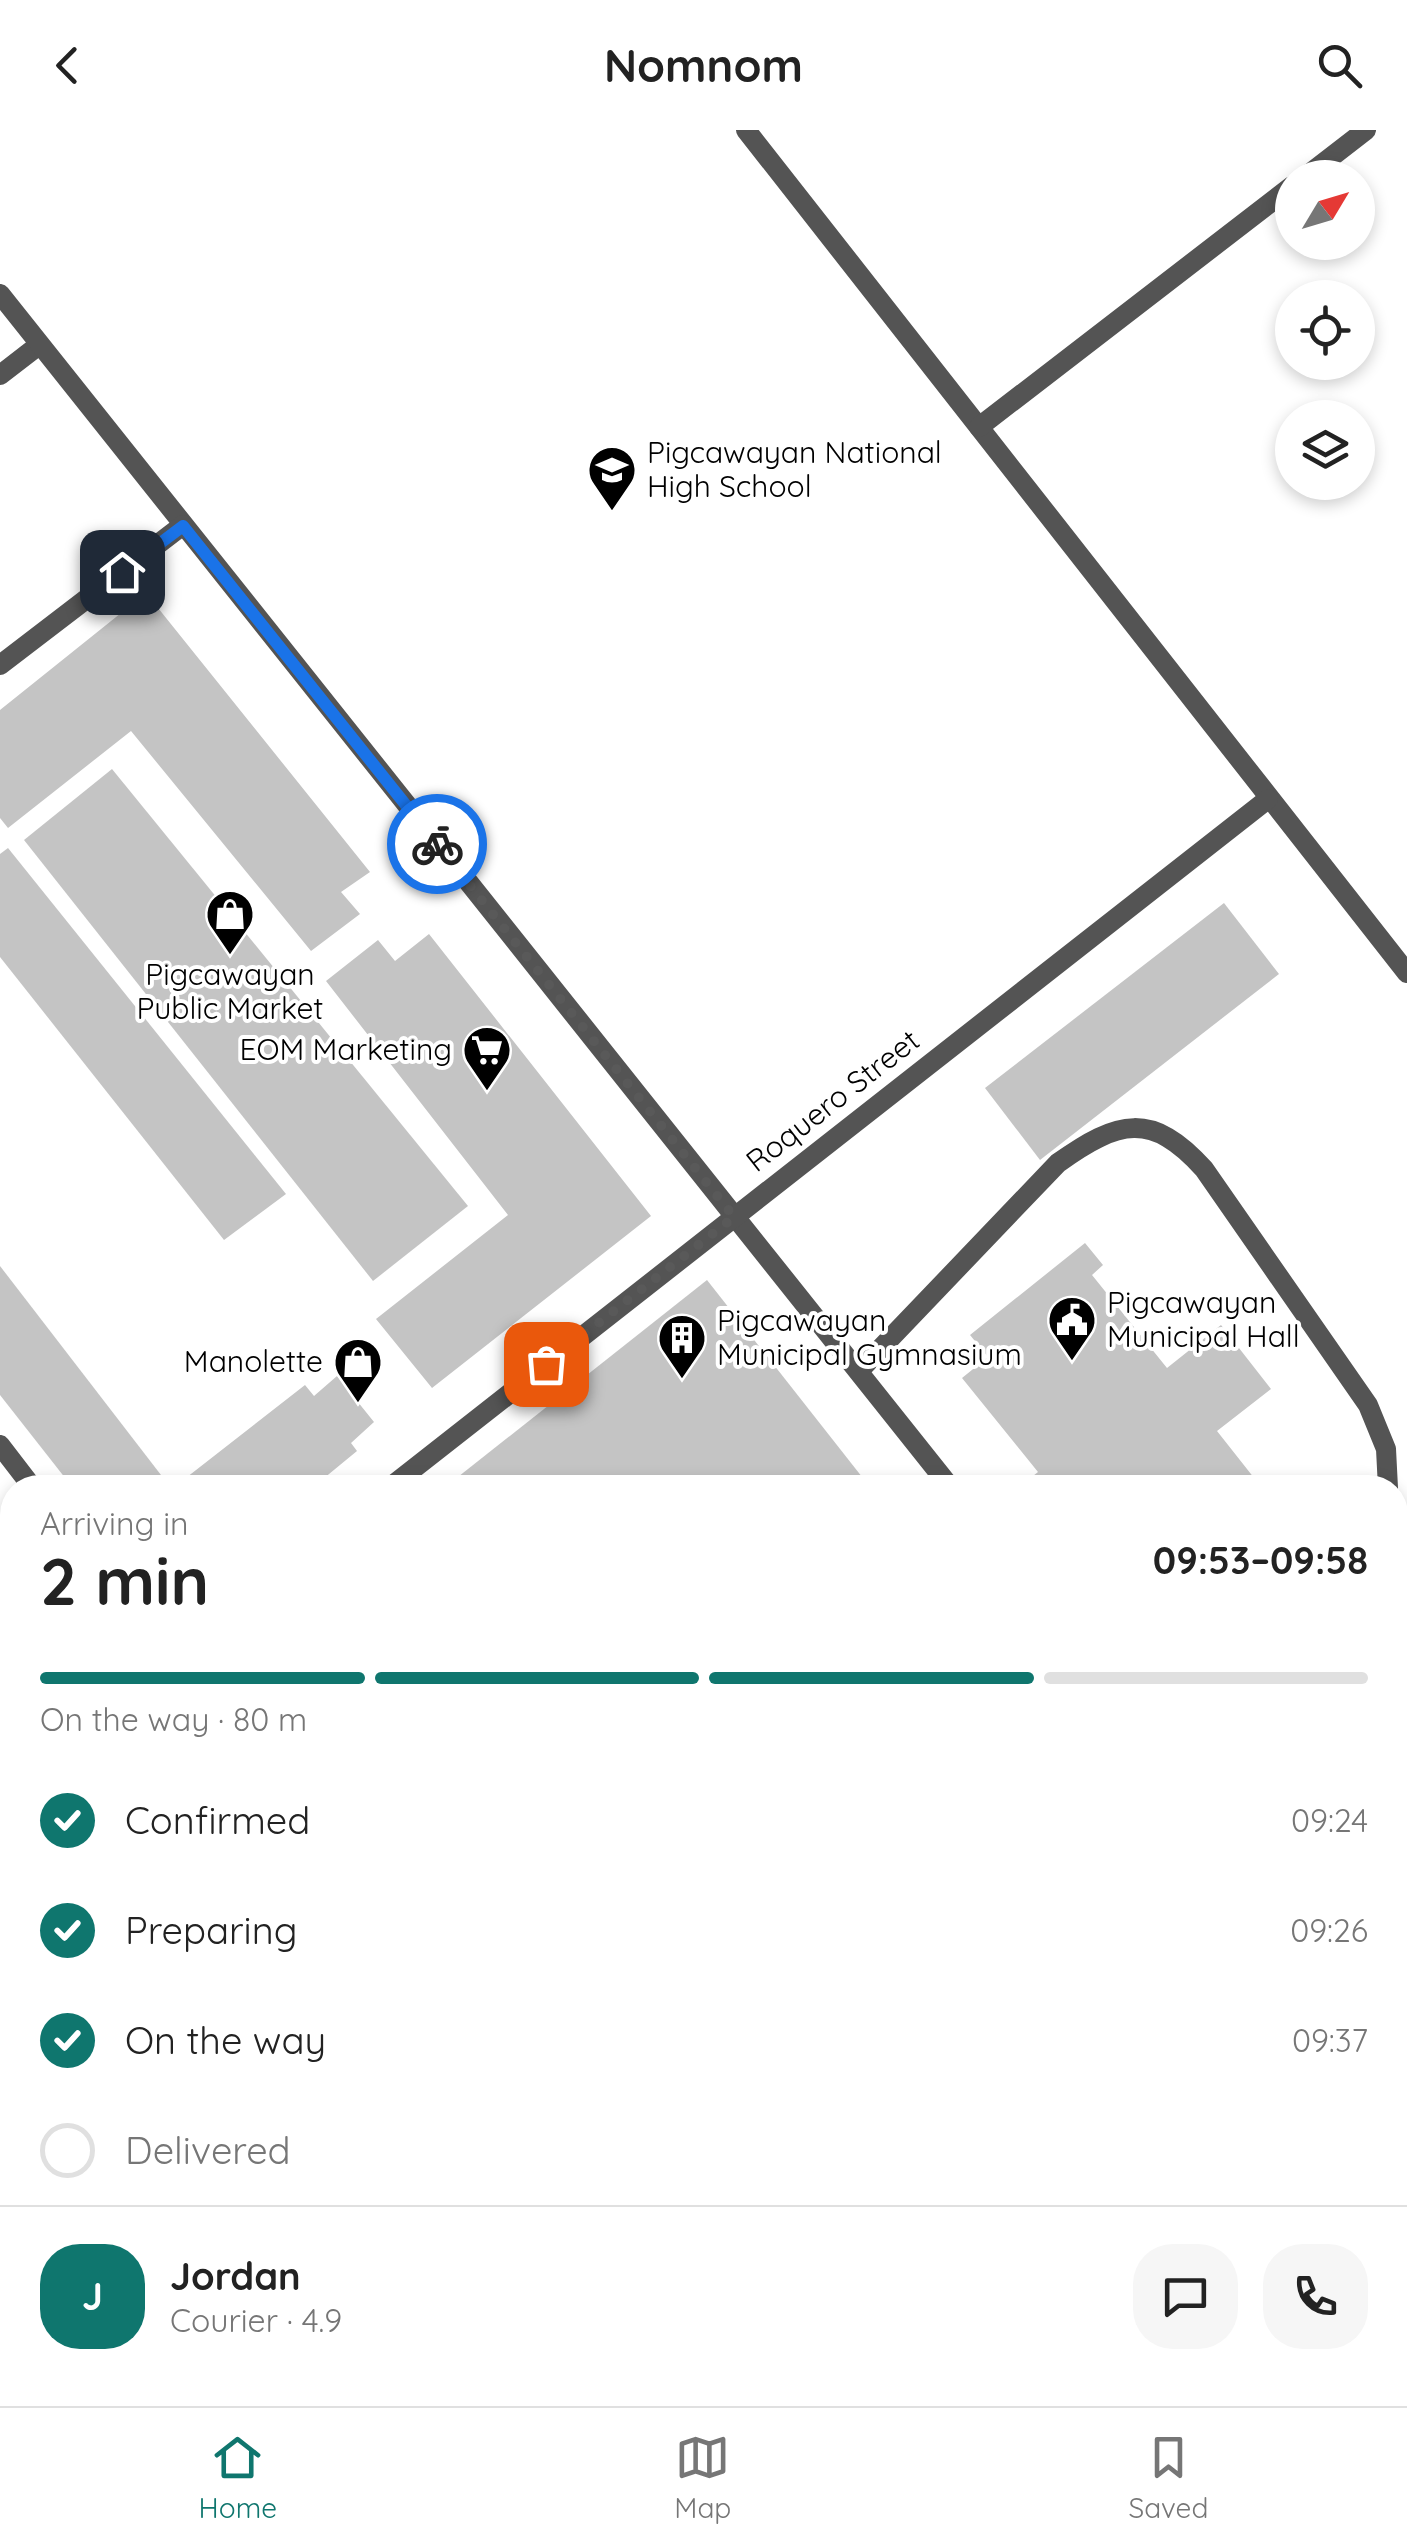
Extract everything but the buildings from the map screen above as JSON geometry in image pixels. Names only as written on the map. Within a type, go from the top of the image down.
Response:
[{"type":"street","points":[[746,130],[1407,973]]},
{"type":"street","points":[[1327,160],[1366,130]]},
{"type":"street","points":[[979,427],[1275,199]]},
{"type":"street","points":[[0,294],[940,1475]]},
{"type":"street","points":[[0,375],[39,345]]},
{"type":"street","points":[[0,665],[183,526]]},
{"type":"street","name":"Roquero Street","points":[[405,1475],[1268,800]]},
{"type":"street","points":[[859,1371],[1058,1163],[1094,1138],[1124,1127],[1152,1128],[1179,1142],[1204,1169],[1368,1405],[1386,1449],[1387,1475]]},
{"type":"street","points":[[0,1445],[23,1475]]},
{"type":"way so far","points":[[437,844],[734,1217],[546,1364]]},
{"type":"place","name":"Pigcawayan National High School","points":[[612,512]]},
{"type":"place","name":"Pigcawayan Public Market","points":[[230,956]]},
{"type":"place","name":"EOM Marketing","points":[[487,1092]]},
{"type":"place","name":"Pigcawayan Municipal Hall","points":[[1072,1362]]},
{"type":"place","name":"Pigcawayan Municipal Gymnasium","points":[[682,1380]]},
{"type":"place","name":"Manolette","points":[[358,1404]]},
{"type":"route","points":[[122,572],[183,526],[437,844]]}]
